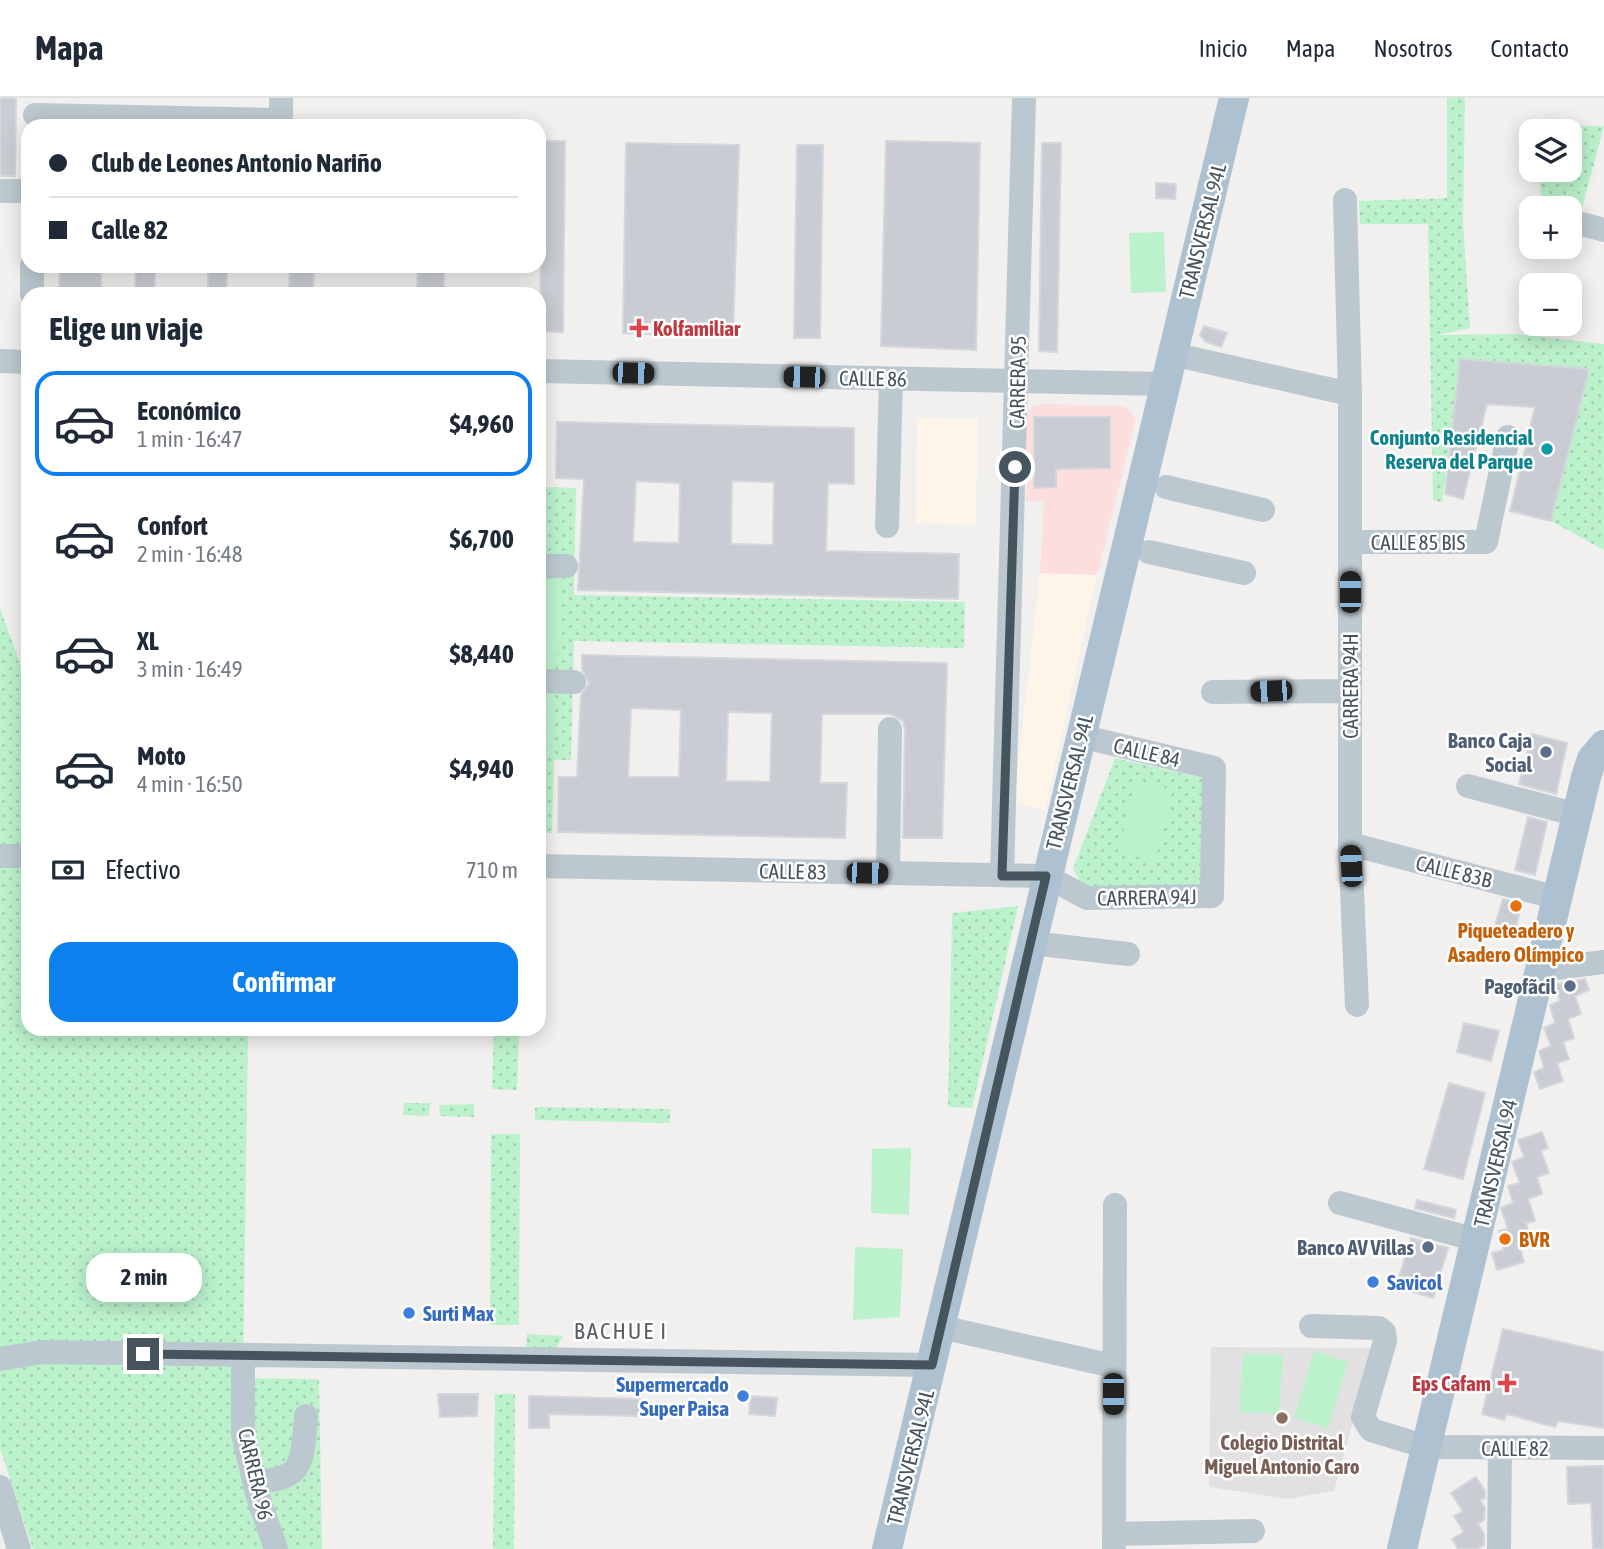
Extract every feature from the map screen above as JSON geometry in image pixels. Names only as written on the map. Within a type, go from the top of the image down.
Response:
[{"type":"main road","name":"TRANSVERSAL 94L","points":[[887,1549],[1234,98]]},
{"type":"main road","name":"TRANSVERSAL 94","points":[[1402,1549],[1577,815],[1595,775],[1592,759],[1604,745]]},
{"type":"street","name":"CARRERA 95","points":[[1002,876],[1024,98]]},
{"type":"street","points":[[35,113],[281,109]]},
{"type":"street","points":[[0,191],[21,191]]},
{"type":"street","name":"CARRERA 94H","points":[[1345,200],[1349,394],[1350,844],[1357,1005]]},
{"type":"street","points":[[1582,224],[1604,230]]},
{"type":"street","points":[[1172,354],[1349,394]]},
{"type":"street","points":[[0,361],[21,362]]},
{"type":"street","name":"CALLE 86","points":[[546,372],[1165,384]]},
{"type":"street","points":[[887,526],[891,379]]},
{"type":"street","name":"CALLE 85 BIS","points":[[1350,542],[1486,542],[1508,437]]},
{"type":"street","points":[[1166,486],[1263,510]]},
{"type":"street","points":[[1149,552],[1244,573]]},
{"type":"street","points":[[546,566],[566,566]]},
{"type":"street","points":[[546,681],[574,682]]},
{"type":"street","points":[[1213,692],[1350,691]]},
{"type":"street","points":[[888,873],[890,729]]},
{"type":"street","name":"CALLE 84","points":[[1080,736],[1214,768],[1212,896]]},
{"type":"street","points":[[1468,786],[1577,815]]},
{"type":"street","name":"CALLE 83B","points":[[1350,844],[1558,898]]},
{"type":"street","points":[[0,856],[21,856]]},
{"type":"street","name":"CALLE 83","points":[[546,866],[1046,876]]},
{"type":"street","name":"CARRERA 94J","points":[[1046,876],[1087,898],[1212,896]]},
{"type":"street","points":[[1031,943],[1128,954]]},
{"type":"street","points":[[1541,970],[1604,962]]},
{"type":"street","points":[[1340,1203],[1477,1240]]},
{"type":"street","points":[[1115,1205],[1114,1542],[1252,1531]]},
{"type":"street","name":"CALLE 82","points":[[1311,1326],[1379,1328],[1384,1332],[1385,1340],[1363,1417],[1371,1430],[1427,1447],[1604,1448]]},
{"type":"street","points":[[941,1327],[1113,1366]]},
{"type":"street","points":[[0,1344],[43,1352],[932,1365]]},
{"type":"street","points":[[0,1359],[43,1352]]},
{"type":"street","name":"CARRERA 96","points":[[243,1355],[243,1434],[254,1481],[276,1549]]},
{"type":"street","points":[[254,1481],[277,1481],[294,1472],[301,1462],[306,1416]]},
{"type":"street","points":[[1499,1549],[1500,1448]]},
{"type":"street","points":[[0,1487],[3,1512],[19,1549]]},
{"type":"shaded area","points":[[1032,406],[1125,406],[1136,418],[1097,575],[1040,573],[1044,501],[1026,501],[1026,418]]},
{"type":"shaded area","points":[[917,418],[978,419],[976,525],[916,523]]},
{"type":"shaded area","points":[[1040,573],[1097,575],[1045,810],[1014,802]]},
{"type":"shaded area","name":"Colegio Distrital Miguel Antonio Caro","points":[[1211,1347],[1373,1348],[1334,1491],[1288,1499],[1209,1487]]},
{"type":"green space","points":[[1447,98],[1465,98],[1463,224],[1470,328],[1436,335],[1515,334],[1604,344],[1604,550],[1551,521],[1589,369],[1460,359],[1442,502],[1433,500],[1428,224],[1360,224],[1359,201],[1447,198]]},
{"type":"green space","points":[[1582,126],[1604,126],[1582,208],[1582,196],[1541,196],[1540,182],[1582,182]]},
{"type":"green space","points":[[1164,232],[1166,292],[1131,293],[1129,233]]},
{"type":"green space","points":[[546,487],[576,488],[574,595],[965,602],[964,648],[574,641],[571,760],[554,760],[552,833],[546,833]]},
{"type":"green space","points":[[546,579],[560,580],[557,664],[546,664]]},
{"type":"green space","points":[[0,608],[21,666],[21,1036],[248,1036],[243,1378],[319,1379],[322,1549],[33,1549],[0,1448]]},
{"type":"green space","points":[[546,693],[552,693],[550,758],[546,758]]},
{"type":"green space","points":[[1115,758],[1203,778],[1211,870],[1196,891],[1088,895],[1073,869]]},
{"type":"green space","points":[[1136,781],[1173,790],[1155,861],[1118,852]]},
{"type":"green space","points":[[1018,906],[972,1108],[948,1107],[952,913]]},
{"type":"green space","points":[[494,1036],[519,1036],[517,1090],[492,1089]]},
{"type":"green space","points":[[404,1103],[430,1103],[429,1116],[403,1115]]},
{"type":"green space","points":[[474,1104],[474,1117],[440,1116],[439,1105]]},
{"type":"green space","points":[[535,1107],[670,1109],[670,1123],[535,1120]]},
{"type":"green space","points":[[491,1134],[520,1134],[519,1325],[490,1325]]},
{"type":"green space","points":[[911,1148],[909,1215],[871,1213],[872,1149]]},
{"type":"green space","points":[[855,1247],[903,1249],[900,1317],[853,1320]]},
{"type":"green space","points":[[527,1334],[563,1336],[556,1349],[526,1348]]},
{"type":"green space","points":[[1314,1351],[1348,1362],[1328,1428],[1294,1418]]},
{"type":"green space","points":[[1243,1353],[1283,1355],[1279,1414],[1239,1412]]},
{"type":"green space","points":[[495,1394],[515,1394],[514,1549],[493,1549]]},
{"type":"building","points":[[0,98],[16,98],[15,176],[0,176]]},
{"type":"building","points":[[546,141],[565,141],[563,332],[546,331],[546,287],[540,287],[541,273],[546,273]]},
{"type":"building","points":[[886,141],[980,143],[976,350],[881,346]]},
{"type":"building","points":[[626,143],[739,145],[733,337],[623,333]]},
{"type":"building","points":[[1042,143],[1061,143],[1057,352],[1039,351]]},
{"type":"building","points":[[797,145],[823,145],[820,338],[794,338]]},
{"type":"building","points":[[1156,183],[1176,184],[1175,199],[1156,198]]},
{"type":"building","points":[[60,273],[101,273],[101,287],[59,287]]},
{"type":"building","points":[[136,273],[155,273],[154,287],[135,287]]},
{"type":"building","points":[[208,273],[227,273],[226,287],[208,287]]},
{"type":"building","points":[[290,273],[314,273],[313,287],[289,287]]},
{"type":"building","points":[[418,273],[444,273],[444,287],[417,287]]},
{"type":"building","points":[[1204,326],[1227,333],[1221,347],[1206,342],[1200,335]]},
{"type":"building","name":"Conjunto Residencial Reserva del Parque","points":[[1460,359],[1589,369],[1551,521],[1510,511],[1535,407],[1487,404],[1463,499],[1445,494]]},
{"type":"building","points":[[1034,417],[1110,417],[1110,468],[1056,469],[1056,487],[1034,488]]},
{"type":"building","points":[[557,422],[854,428],[854,484],[828,483],[826,551],[959,554],[958,599],[578,590],[584,479],[556,478]],"holes":[[[636,481],[680,483],[679,543],[633,542]],[[732,481],[774,482],[773,545],[731,544]]]},
{"type":"building","points":[[582,655],[947,663],[942,838],[903,838],[905,729],[903,721],[891,714],[822,714],[820,783],[847,783],[845,838],[558,832],[559,777],[577,777],[581,695],[589,683],[582,669]],"holes":[[[631,708],[681,710],[679,777],[628,777]],[[728,712],[772,713],[770,782],[726,781]]]},
{"type":"building","points":[[1532,734],[1567,743],[1556,794],[1519,784]]},
{"type":"building","points":[[1528,817],[1547,822],[1535,875],[1515,870]]},
{"type":"building","points":[[1503,899],[1522,904],[1515,930],[1495,925]]},
{"type":"building","points":[[1585,979],[1589,990],[1575,996],[1581,1014],[1568,1019],[1574,1038],[1563,1042],[1569,1059],[1557,1063],[1563,1081],[1540,1089],[1534,1072],[1544,1068],[1539,1051],[1551,1046],[1544,1028],[1555,1023],[1550,1005],[1560,1001],[1555,984]]},
{"type":"building","points":[[1464,1023],[1499,1031],[1491,1061],[1457,1052]]},
{"type":"building","points":[[1449,1083],[1485,1093],[1463,1179],[1424,1169]]},
{"type":"building","points":[[1542,1132],[1548,1148],[1541,1151],[1549,1173],[1537,1177],[1542,1194],[1528,1199],[1535,1221],[1526,1223],[1531,1242],[1519,1245],[1524,1262],[1497,1270],[1492,1253],[1504,1250],[1499,1231],[1508,1229],[1501,1208],[1513,1203],[1508,1186],[1520,1183],[1512,1162],[1524,1157],[1518,1140]]},
{"type":"building","points":[[1417,1200],[1456,1210],[1454,1218],[1415,1208]]},
{"type":"building","points":[[1411,1238],[1448,1248],[1433,1298],[1396,1287]]},
{"type":"building","points":[[1503,1329],[1604,1352],[1604,1428],[1558,1421],[1555,1427],[1507,1414],[1504,1420],[1482,1414]]},
{"type":"building","points":[[438,1394],[478,1394],[477,1416],[440,1417]]},
{"type":"building","points":[[529,1396],[640,1399],[640,1416],[549,1414],[549,1428],[529,1428]]},
{"type":"building","points":[[751,1396],[777,1398],[775,1416],[749,1414]]},
{"type":"building","points":[[1604,1466],[1604,1549],[1593,1549],[1591,1503],[1568,1504],[1567,1467]]},
{"type":"building","points":[[1476,1477],[1485,1491],[1485,1498],[1480,1500],[1485,1508],[1484,1520],[1478,1524],[1484,1534],[1484,1545],[1477,1549],[1458,1549],[1452,1539],[1464,1532],[1454,1516],[1463,1511],[1451,1493]]},
{"type":"place","name":"Kolfamiliar","points":[[639,328]]},
{"type":"place","name":"Conjunto Residencial Reserva del Parque","points":[[1547,449]]},
{"type":"place","name":"Banco Caja Social","points":[[1546,752]]},
{"type":"place","name":"Piqueteadero y Asadero Olímpico","points":[[1516,906]]},
{"type":"place","name":"Pagofãcil","points":[[1570,986]]},
{"type":"place","name":"BVR","points":[[1505,1239]]},
{"type":"place","name":"Banco AV Villas","points":[[1428,1247]]},
{"type":"place","name":"Savicol","points":[[1373,1282]]},
{"type":"place","name":"Surti Max","points":[[409,1313]]},
{"type":"place","name":"Eps Cafam","points":[[1507,1383]]},
{"type":"place","name":"Supermercado Super Paisa","points":[[743,1396]]},
{"type":"place","name":"Colegio Distrital Miguel Antonio Caro","points":[[1282,1418]]},
{"type":"district","name":"BACHUE I","points":[[621,1331]]},
{"type":"route","points":[[143,1354],[932,1365],[1046,876],[1002,876],[1015,467]]}]
